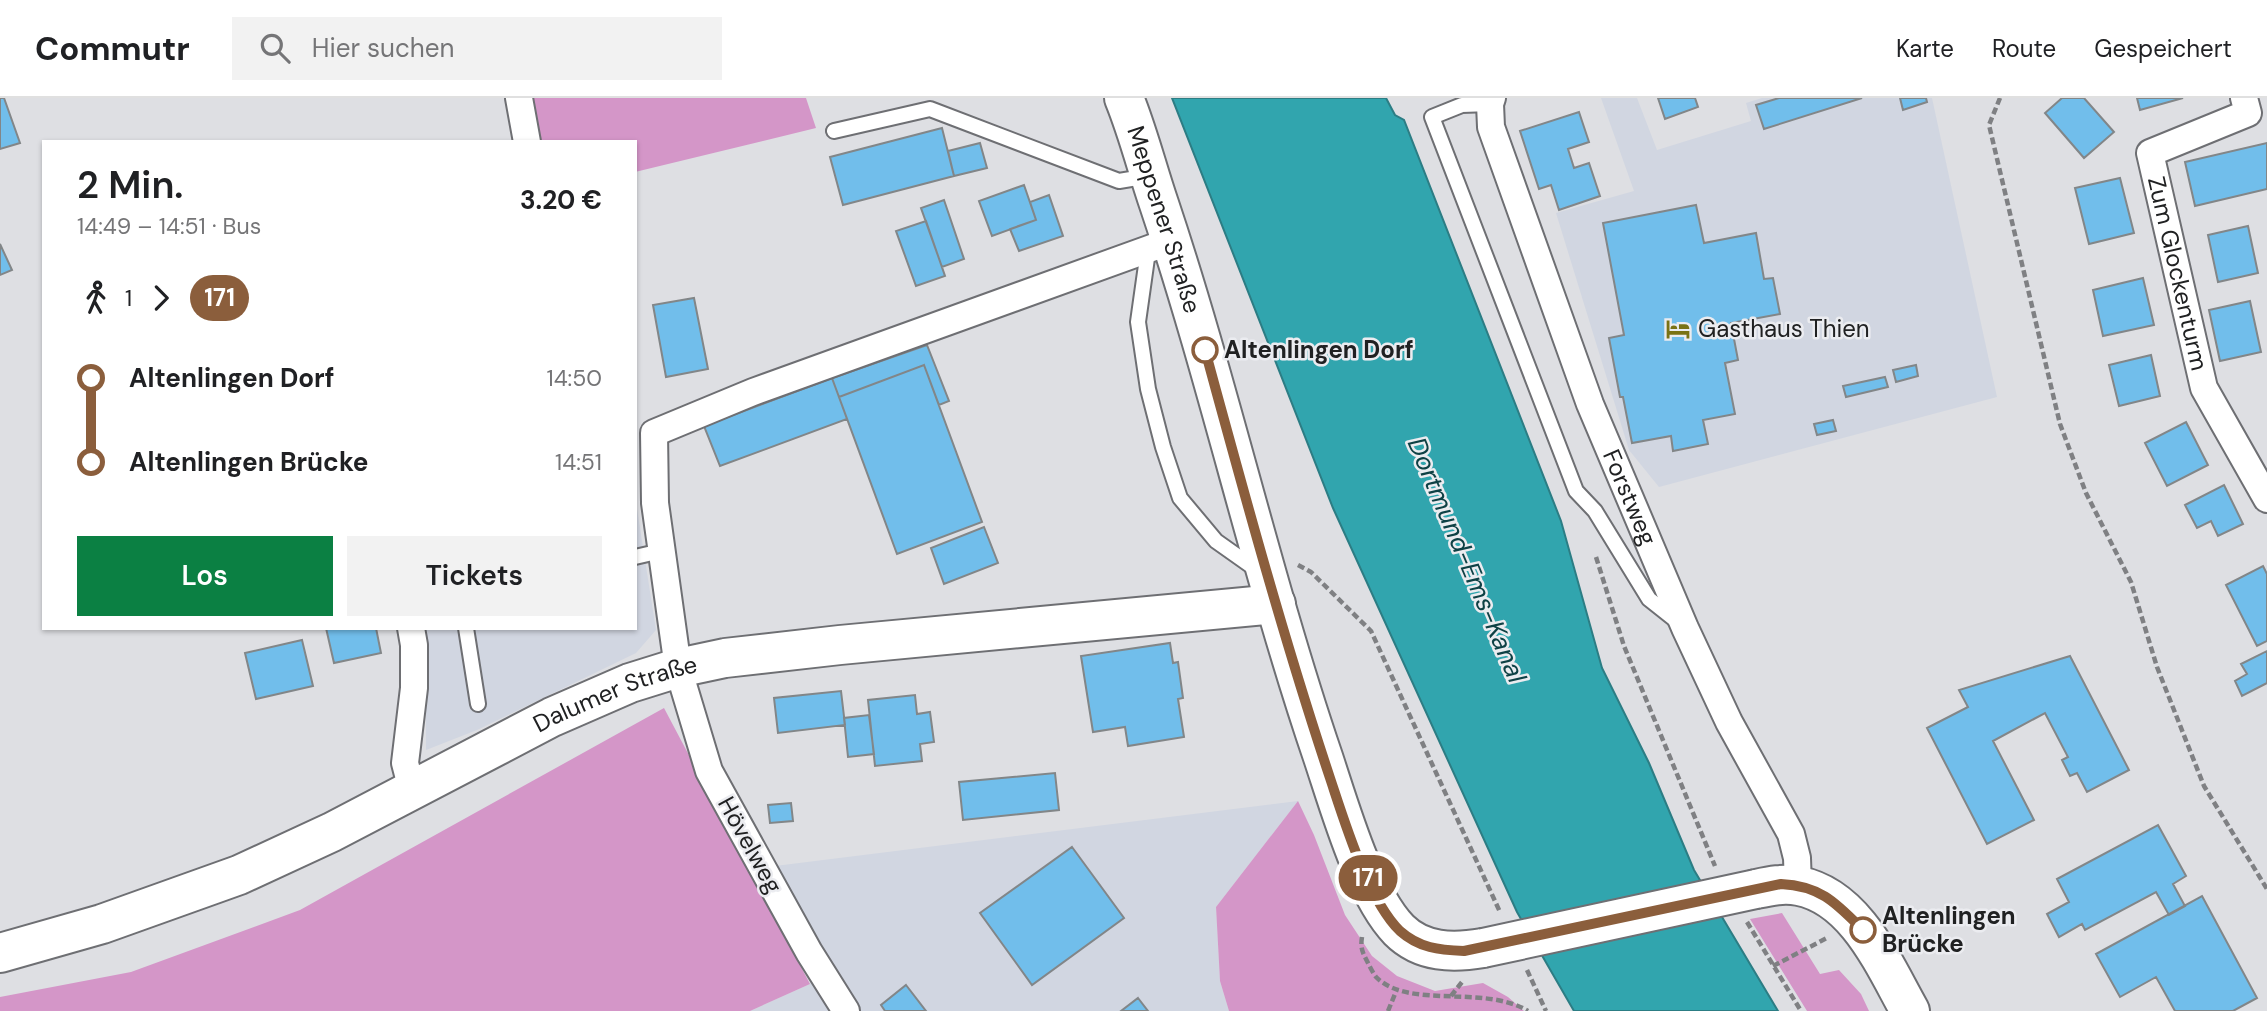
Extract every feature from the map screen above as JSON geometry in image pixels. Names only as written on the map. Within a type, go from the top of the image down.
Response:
[{"type":"main road","name":"Meppener Straße","points":[[1124,98],[1149,175],[1160,246],[1205,350],[1312,726],[1349,833],[1381,906],[1399,930],[1418,945],[1443,951],[1494,935],[1751,904]]},
{"type":"main road","name":"Dalumer Straße","points":[[0,953],[102,924],[239,875],[332,832],[552,718],[630,683],[678,668],[725,658],[840,645],[1268,576]]},
{"type":"main road","points":[[1751,904],[1781,884],[1798,885],[1821,893],[1839,906],[1863,930],[1910,1011]]},
{"type":"street","points":[[519,98],[527,140]]},
{"type":"street","name":"Forstweg","points":[[1491,101],[1492,127],[1590,404],[1685,628],[1729,722],[1791,834],[1797,858],[1798,885]]},
{"type":"street","name":"Zum Glockenturm","points":[[2253,107],[2150,153],[2204,388],[2267,498]]},
{"type":"street","points":[[678,668],[644,428],[753,392],[1160,246]]},
{"type":"street","points":[[411,630],[414,688],[405,763],[412,790]]},
{"type":"street","name":"Hövelweg","points":[[678,668],[709,771],[809,951],[846,1011]]},
{"type":"lane","points":[[1491,101],[1462,105],[1432,117],[1576,491],[1595,511],[1649,599],[1685,628]]},
{"type":"lane","points":[[834,131],[930,109],[1119,181],[1149,175]]},
{"type":"lane","points":[[1160,246],[1138,322],[1148,389],[1163,447],[1180,498],[1216,541],[1268,576]]},
{"type":"lane","points":[[637,557],[661,551]]},
{"type":"lane","points":[[466,630],[478,704]]},
{"type":"path","points":[[2000,98],[1989,125],[2060,424],[2086,493],[2131,582],[2157,667],[2204,786],[2267,889]]},
{"type":"path","points":[[1596,556],[1624,646],[1718,873]]},
{"type":"path","points":[[1268,576],[1311,572],[1371,631],[1494,935]]},
{"type":"path","points":[[1751,904],[1773,966],[1801,1011]]},
{"type":"path","points":[[1363,930],[1360,949],[1376,976],[1397,989],[1425,995],[1489,997],[1528,1011]]},
{"type":"path","points":[[1773,966],[1834,934]]},
{"type":"path","points":[[1523,960],[1546,1011]]},
{"type":"path","points":[[1388,1011],[1397,989]]},
{"type":"shaded area","points":[[531,98],[806,98],[816,128],[637,172],[637,140],[539,140]]},
{"type":"shaded area","points":[[1601,98],[1637,98],[1657,150],[1751,121],[1746,103],[1762,98],[1932,98],[1997,397],[1659,487],[1629,450],[1556,213],[1634,191]]},
{"type":"shaded area","points":[[637,509],[656,630],[636,653],[477,730],[426,750],[429,661],[424,630],[637,630]]},
{"type":"shaded area","points":[[664,708],[810,984],[750,1011],[0,1011],[0,997],[131,972],[300,910]]},
{"type":"shaded area","points":[[1298,801],[1216,907],[1220,981],[1229,1011],[750,1011],[810,984],[823,947],[775,866]]},
{"type":"shaded area","points":[[1298,801],[1345,915],[1372,956],[1397,976],[1435,991],[1483,983],[1508,997],[1524,1011],[1229,1011],[1220,981],[1216,907]]},
{"type":"shaded area","points":[[1782,913],[1820,974],[1839,970],[1861,994],[1869,1011],[1807,1011],[1750,919]]},
{"type":"water","name":"Dortmund-Ems-Kanal","points":[[1172,98],[1386,98],[1395,115],[1404,120],[1561,521],[1602,668],[1649,763],[1694,870],[1778,1011],[1574,1011],[1517,912],[1333,508]]},
{"type":"building","points":[[0,98],[4,98],[20,143],[0,149]]},
{"type":"building","points":[[1658,98],[1695,98],[1698,107],[1665,119]]},
{"type":"building","points":[[1779,98],[1862,98],[1764,129],[1756,105]]},
{"type":"building","points":[[1900,98],[1926,98],[1927,102],[1903,110]]},
{"type":"building","points":[[2062,98],[2084,98],[2114,132],[2084,158],[2045,113]]},
{"type":"building","points":[[2137,98],[2183,98],[2140,110]]},
{"type":"building","points":[[1579,112],[1589,142],[1568,149],[1574,168],[1589,163],[1600,196],[1559,210],[1551,185],[1539,189],[1520,131]]},
{"type":"building","points":[[942,128],[954,176],[843,205],[830,157]]},
{"type":"building","points":[[980,143],[987,168],[954,176],[948,151]]},
{"type":"building","points":[[2267,143],[2267,189],[2195,206],[2185,162]]},
{"type":"building","points":[[2120,178],[2134,233],[2089,244],[2075,188]]},
{"type":"building","points":[[1024,185],[1036,220],[992,236],[979,201]]},
{"type":"building","points":[[1049,195],[1063,236],[1019,251],[1010,229],[1036,220],[1030,202]]},
{"type":"building","points":[[944,200],[964,259],[942,267],[921,208]]},
{"type":"building","name":"Gasthaus Thien","points":[[1696,205],[1704,243],[1756,233],[1764,279],[1773,278],[1780,314],[1731,323],[1738,360],[1725,363],[1735,414],[1703,420],[1708,444],[1673,451],[1671,436],[1632,443],[1609,338],[1624,335],[1603,223]]},
{"type":"building","points":[[926,221],[945,276],[916,286],[896,231]]},
{"type":"building","points":[[2248,226],[2258,273],[2218,282],[2208,235]]},
{"type":"building","points":[[0,244],[12,270],[0,275]]},
{"type":"building","points":[[2143,278],[2154,325],[2103,336],[2093,290]]},
{"type":"building","points":[[694,298],[708,369],[666,377],[653,305]]},
{"type":"building","points":[[2250,301],[2261,352],[2220,361],[2209,310]]},
{"type":"building","points":[[927,345],[949,401],[939,405],[924,365],[839,397],[832,378]]},
{"type":"building","points":[[2151,355],[2160,396],[2119,406],[2109,365]]},
{"type":"building","points":[[924,365],[982,522],[897,554],[839,397]]},
{"type":"building","points":[[1916,365],[1918,376],[1896,382],[1893,370]]},
{"type":"building","points":[[1885,377],[1888,387],[1846,397],[1843,386]]},
{"type":"building","points":[[832,378],[847,419],[720,466],[704,426]]},
{"type":"building","points":[[1833,420],[1836,431],[1817,435],[1814,424]]},
{"type":"building","points":[[2186,422],[2208,465],[2167,486],[2145,443]]},
{"type":"building","points":[[2224,485],[2243,524],[2218,536],[2211,521],[2197,528],[2185,505]]},
{"type":"building","points":[[984,527],[998,563],[944,584],[931,548]]},
{"type":"building","points":[[2263,566],[2267,574],[2267,641],[2257,646],[2226,585]]},
{"type":"building","points":[[326,630],[376,630],[381,653],[334,663]]},
{"type":"building","points":[[302,640],[313,686],[256,699],[245,653]]},
{"type":"building","points":[[1170,643],[1173,663],[1178,662],[1183,698],[1178,699],[1184,737],[1128,746],[1125,727],[1093,732],[1081,656]]},
{"type":"building","points":[[2267,651],[2267,683],[2242,696],[2235,681],[2247,674],[2241,664]]},
{"type":"building","points":[[2070,656],[2129,770],[2087,792],[2077,773],[2070,776],[2062,760],[2068,757],[2045,713],[1993,741],[2034,820],[1987,844],[1927,728],[1968,707],[1959,690]]},
{"type":"building","points":[[841,691],[845,725],[778,733],[774,698]]},
{"type":"building","points":[[915,695],[917,714],[930,712],[934,742],[920,744],[922,761],[875,766],[868,700]]},
{"type":"building","points":[[869,715],[874,754],[848,757],[844,718]]},
{"type":"building","points":[[1055,773],[1059,810],[963,820],[959,782]]},
{"type":"building","points":[[791,803],[793,821],[770,823],[768,805]]},
{"type":"building","points":[[2158,825],[2186,876],[2173,884],[2185,906],[2169,915],[2156,892],[2085,930],[2082,924],[2059,937],[2047,914],[2069,902],[2057,879]]},
{"type":"building","points":[[1072,847],[1124,918],[1032,985],[980,913]]},
{"type":"building","points":[[2202,896],[2257,998],[2233,1011],[2175,1011],[2156,977],[2120,997],[2096,954]]},
{"type":"building","points":[[906,985],[926,1011],[885,1011],[881,1005]]},
{"type":"building","points":[[1138,998],[1148,1011],[1121,1011]]},
{"type":"bus line","name":"171","points":[[1205,350],[1312,726],[1349,833],[1381,906],[1399,930],[1418,945],[1443,951],[1464,951],[1781,884],[1798,885],[1821,893],[1839,906],[1863,930]]},
{"type":"place","name":"Gasthaus Thien","points":[[1678,329]]},
{"type":"place","name":"Altenlingen Dorf","points":[[1205,350]]},
{"type":"place","name":"Altenlingen Brücke","points":[[1863,930]]}]
